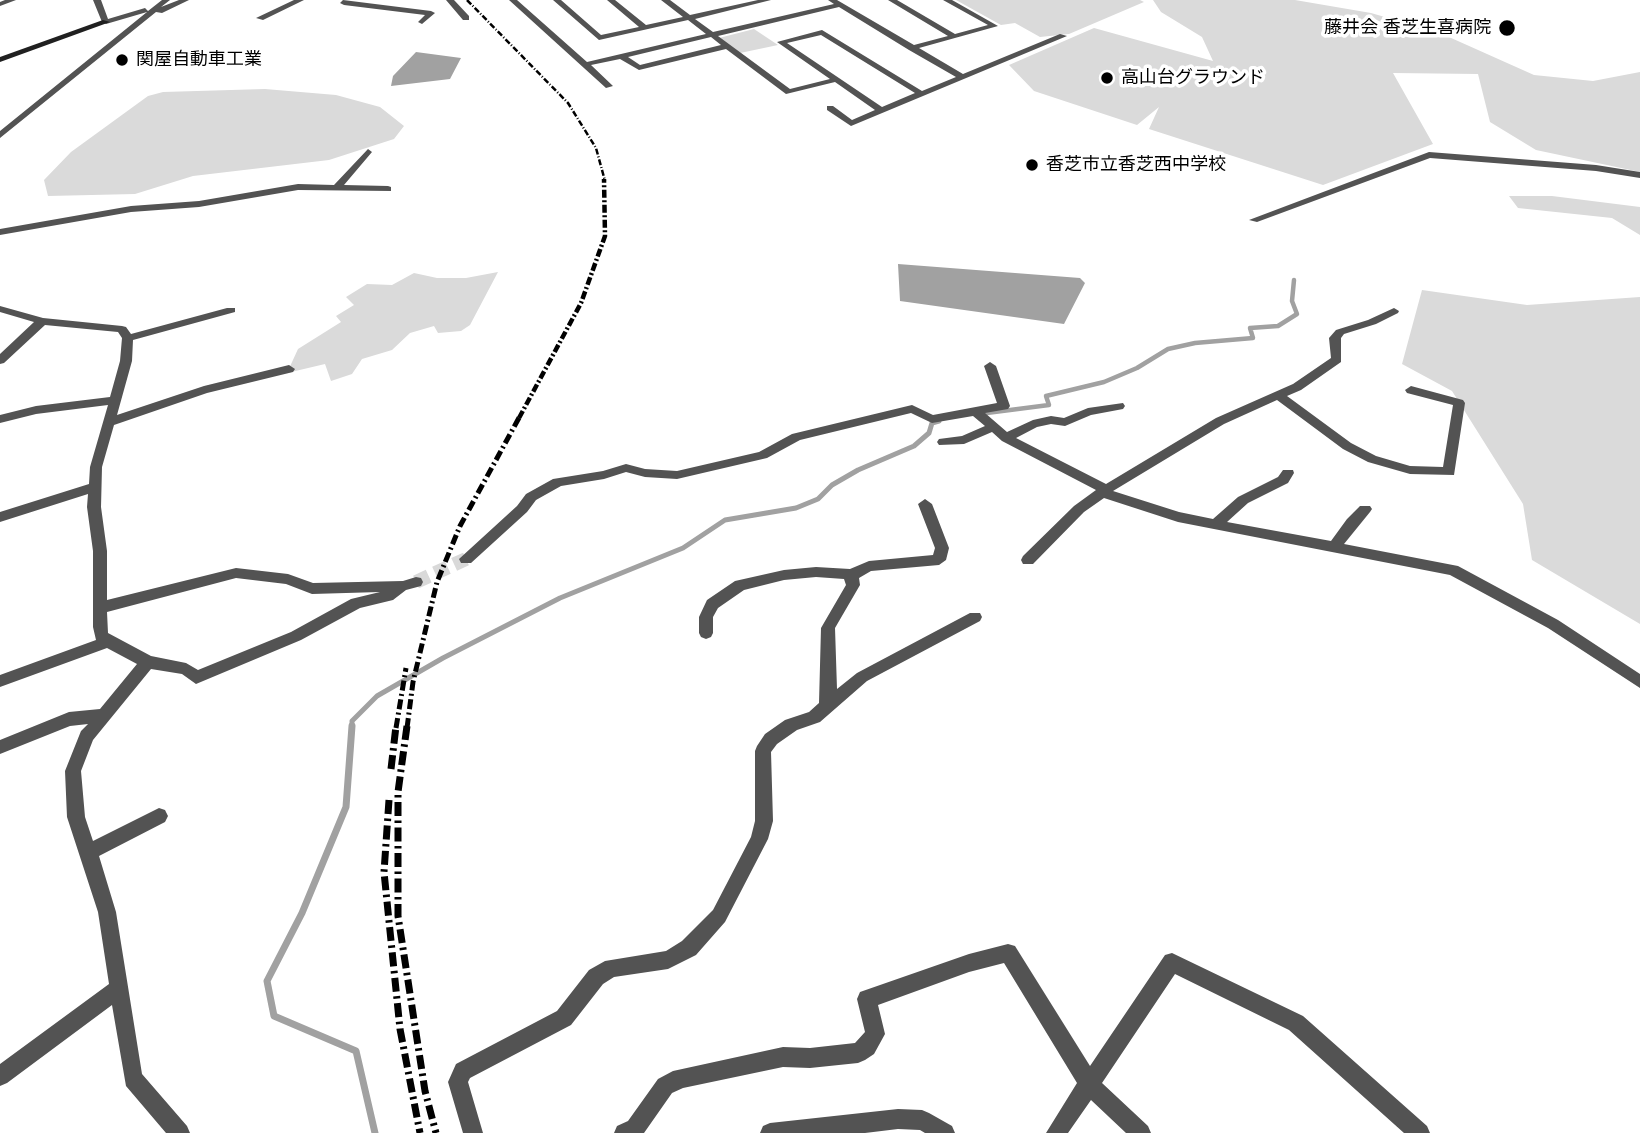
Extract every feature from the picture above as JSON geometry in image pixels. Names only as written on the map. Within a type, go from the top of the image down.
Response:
[{"type":"street","points":[[0,4],[12,0]]},
{"type":"street","points":[[97,0],[106,22]]},
{"type":"street","points":[[0,135],[166,0]]},
{"type":"street","points":[[147,13],[185,0]]},
{"type":"street","points":[[260,18],[300,0]]},
{"type":"street","points":[[381,8],[390,0]]},
{"type":"street","points":[[450,0],[467,18]]},
{"type":"street","points":[[513,0],[609,86]]},
{"type":"street","points":[[557,0],[599,38],[767,0]]},
{"type":"street","points":[[611,0],[645,28]]},
{"type":"street","points":[[665,0],[789,92],[834,80]]},
{"type":"street","points":[[719,0],[730,8]]},
{"type":"street","points":[[892,0],[955,37]]},
{"type":"street","points":[[912,48],[995,26],[947,0]]},
{"type":"street","points":[[342,2],[432,13],[422,22]]},
{"type":"street","points":[[587,64],[795,15],[836,2],[962,77]]},
{"type":"street","points":[[0,60],[106,22],[157,7]]},
{"type":"street","points":[[795,15],[804,20]]},
{"type":"street","points":[[813,26],[922,94]]},
{"type":"street","points":[[822,32],[781,42],[881,110]]},
{"type":"street","points":[[990,65],[1035,36]]},
{"type":"street","points":[[830,108],[850,123],[1063,36]]},
{"type":"street","points":[[621,56],[639,68],[727,46]]},
{"type":"street","points":[[337,188],[368,152]]},
{"type":"street","points":[[1254,220],[1429,155],[1596,168],[1640,175]]},
{"type":"street","points":[[0,232],[131,209],[199,204],[298,187],[388,189]]},
{"type":"street","points":[[0,309],[42,321],[122,328],[128,338],[126,361],[96,467],[94,507],[100,551],[100,608],[101,636],[108,642],[148,662],[186,669],[195,678],[296,636],[356,603],[387,596],[410,584],[312,589],[288,579],[236,573],[100,608]]},
{"type":"street","points":[[128,338],[231,310]]},
{"type":"street","points":[[1027,560],[1079,509],[1127,475],[1220,421],[1297,387],[1337,359],[1335,338],[1340,332],[1372,322],[1394,311]]},
{"type":"street","points":[[0,359],[42,321]]},
{"type":"street","points":[[466,559],[522,509],[531,497],[558,482],[604,475],[626,468],[661,475],[685,474],[763,455],[796,437],[912,409],[932,419],[1003,406],[990,366]]},
{"type":"street","points":[[107,423],[204,390],[289,369]]},
{"type":"street","points":[[1278,395],[1347,446],[1372,460],[1410,470],[1449,472],[1459,403],[1411,390]]},
{"type":"street","points":[[0,419],[36,410],[115,400]]},
{"type":"street","points":[[1006,438],[1032,424],[1051,420],[1065,422],[1088,412],[1119,406]]},
{"type":"street","points":[[975,411],[1006,438],[1105,491],[1147,509],[1452,570],[1553,624],[1640,682]]},
{"type":"street","points":[[943,442],[964,440],[993,427]]},
{"type":"street","points":[[1216,524],[1243,500],[1283,480],[1288,473]]},
{"type":"street","points":[[0,517],[95,487]]},
{"type":"street","points":[[706,633],[706,617],[712,604],[740,585],[774,577],[816,572],[850,576],[869,566],[939,559],[943,548],[925,504]]},
{"type":"street","points":[[1335,546],[1365,509]]},
{"type":"street","points":[[826,708],[828,628],[850,592],[853,579],[850,576]]},
{"type":"street","points":[[473,1133],[458,1082],[463,1071],[564,1018],[596,977],[612,968],[668,960],[689,948],[719,916],[759,839],[764,821],[763,751],[771,739],[826,708],[862,677],[975,617]]},
{"type":"street","points":[[0,681],[108,642]]},
{"type":"street","points":[[148,662],[87,736],[74,771],[76,817],[107,912],[133,1079],[180,1133]]},
{"type":"street","points":[[0,747],[69,719],[103,715]]},
{"type":"street","points":[[89,852],[159,816]]},
{"type":"street","points":[[624,1133],[635,1128],[665,1086],[680,1078],[783,1057],[810,1058],[858,1053],[867,1047],[875,1034],[867,999],[969,963],[1008,953],[1090,1085],[1141,1133]]},
{"type":"street","points":[[1056,1133],[1172,962],[1296,1023],[1420,1133]]},
{"type":"street","points":[[0,1076],[119,988]]},
{"type":"street","points":[[770,1133],[898,1119],[922,1120],[945,1133]]},
{"type":"shaded area","points":[[956,0],[1144,2],[1069,34],[1040,37],[1015,23],[1001,25]]},
{"type":"shaded area","points":[[1153,0],[1295,0],[1371,13],[1440,33],[1534,75],[1593,81],[1640,72],[1640,172],[1536,150],[1490,122],[1478,74],[1393,73],[1433,144],[1323,185],[1149,129],[1159,107],[1137,125],[1034,91],[1009,65],[1094,28],[1213,61],[1202,37],[1161,12]]},
{"type":"shaded area","points":[[754,29],[778,45],[740,53],[719,38]]},
{"type":"shaded area","points":[[416,52],[461,58],[450,79],[391,86],[393,76]]},
{"type":"shaded area","points":[[265,89],[336,95],[380,107],[404,126],[394,139],[329,160],[193,176],[135,194],[48,196],[44,180],[71,152],[148,96],[163,92]]},
{"type":"shaded area","points":[[1509,196],[1552,196],[1640,207],[1640,235],[1612,218],[1518,208]]},
{"type":"shaded area","points":[[898,264],[1080,278],[1085,283],[1064,324],[900,301]]},
{"type":"shaded area","points":[[498,272],[470,325],[461,331],[438,333],[434,326],[410,333],[392,350],[362,359],[352,374],[331,381],[325,364],[287,373],[298,349],[341,322],[336,316],[354,305],[346,297],[367,284],[392,285],[414,273],[437,278],[466,278]]},
{"type":"shaded area","points":[[1422,290],[1527,305],[1640,297],[1640,624],[1532,560],[1523,504],[1452,391],[1402,364]]},
{"type":"waterway","points":[[979,414],[1049,405],[1046,396],[1104,382],[1137,368],[1168,349],[1195,343],[1253,338],[1250,328],[1278,326],[1297,314],[1292,301],[1294,280]]},
{"type":"waterway","points":[[352,726],[352,721],[377,696],[443,658],[560,598],[683,548],[725,520],[796,508],[818,499],[832,485],[858,470],[914,446],[929,433],[932,423],[939,421]]},
{"type":"waterway","points":[[352,726],[346,807],[302,913],[267,981],[274,1016],[356,1051],[375,1133]]},
{"type":"tunnel","points":[[416,582],[466,559]]},
{"type":"railway","points":[[467,0],[568,103],[596,148],[605,181]]},
{"type":"railway","points":[[519,418],[581,303],[605,236],[604,179]]},
{"type":"railway","points":[[407,728],[413,682],[437,582],[460,526],[520,416]]},
{"type":"railway","points":[[396,728],[406,668]]},
{"type":"railway","points":[[391,769],[396,726]]},
{"type":"railway","points":[[407,726],[398,792],[398,916],[425,1091],[436,1133]]},
{"type":"railway","points":[[389,800],[384,872],[400,1029],[420,1133]]},
{"type":"place","name":"藤井会 香芝生喜病院","points":[[1507,28]]},
{"type":"place","name":"関屋自動車工業","points":[[122,60]]},
{"type":"place","name":"高山台グラウンド","points":[[1107,78]]},
{"type":"place","name":"香芝市立香芝西中学校","points":[[1032,165]]}]
